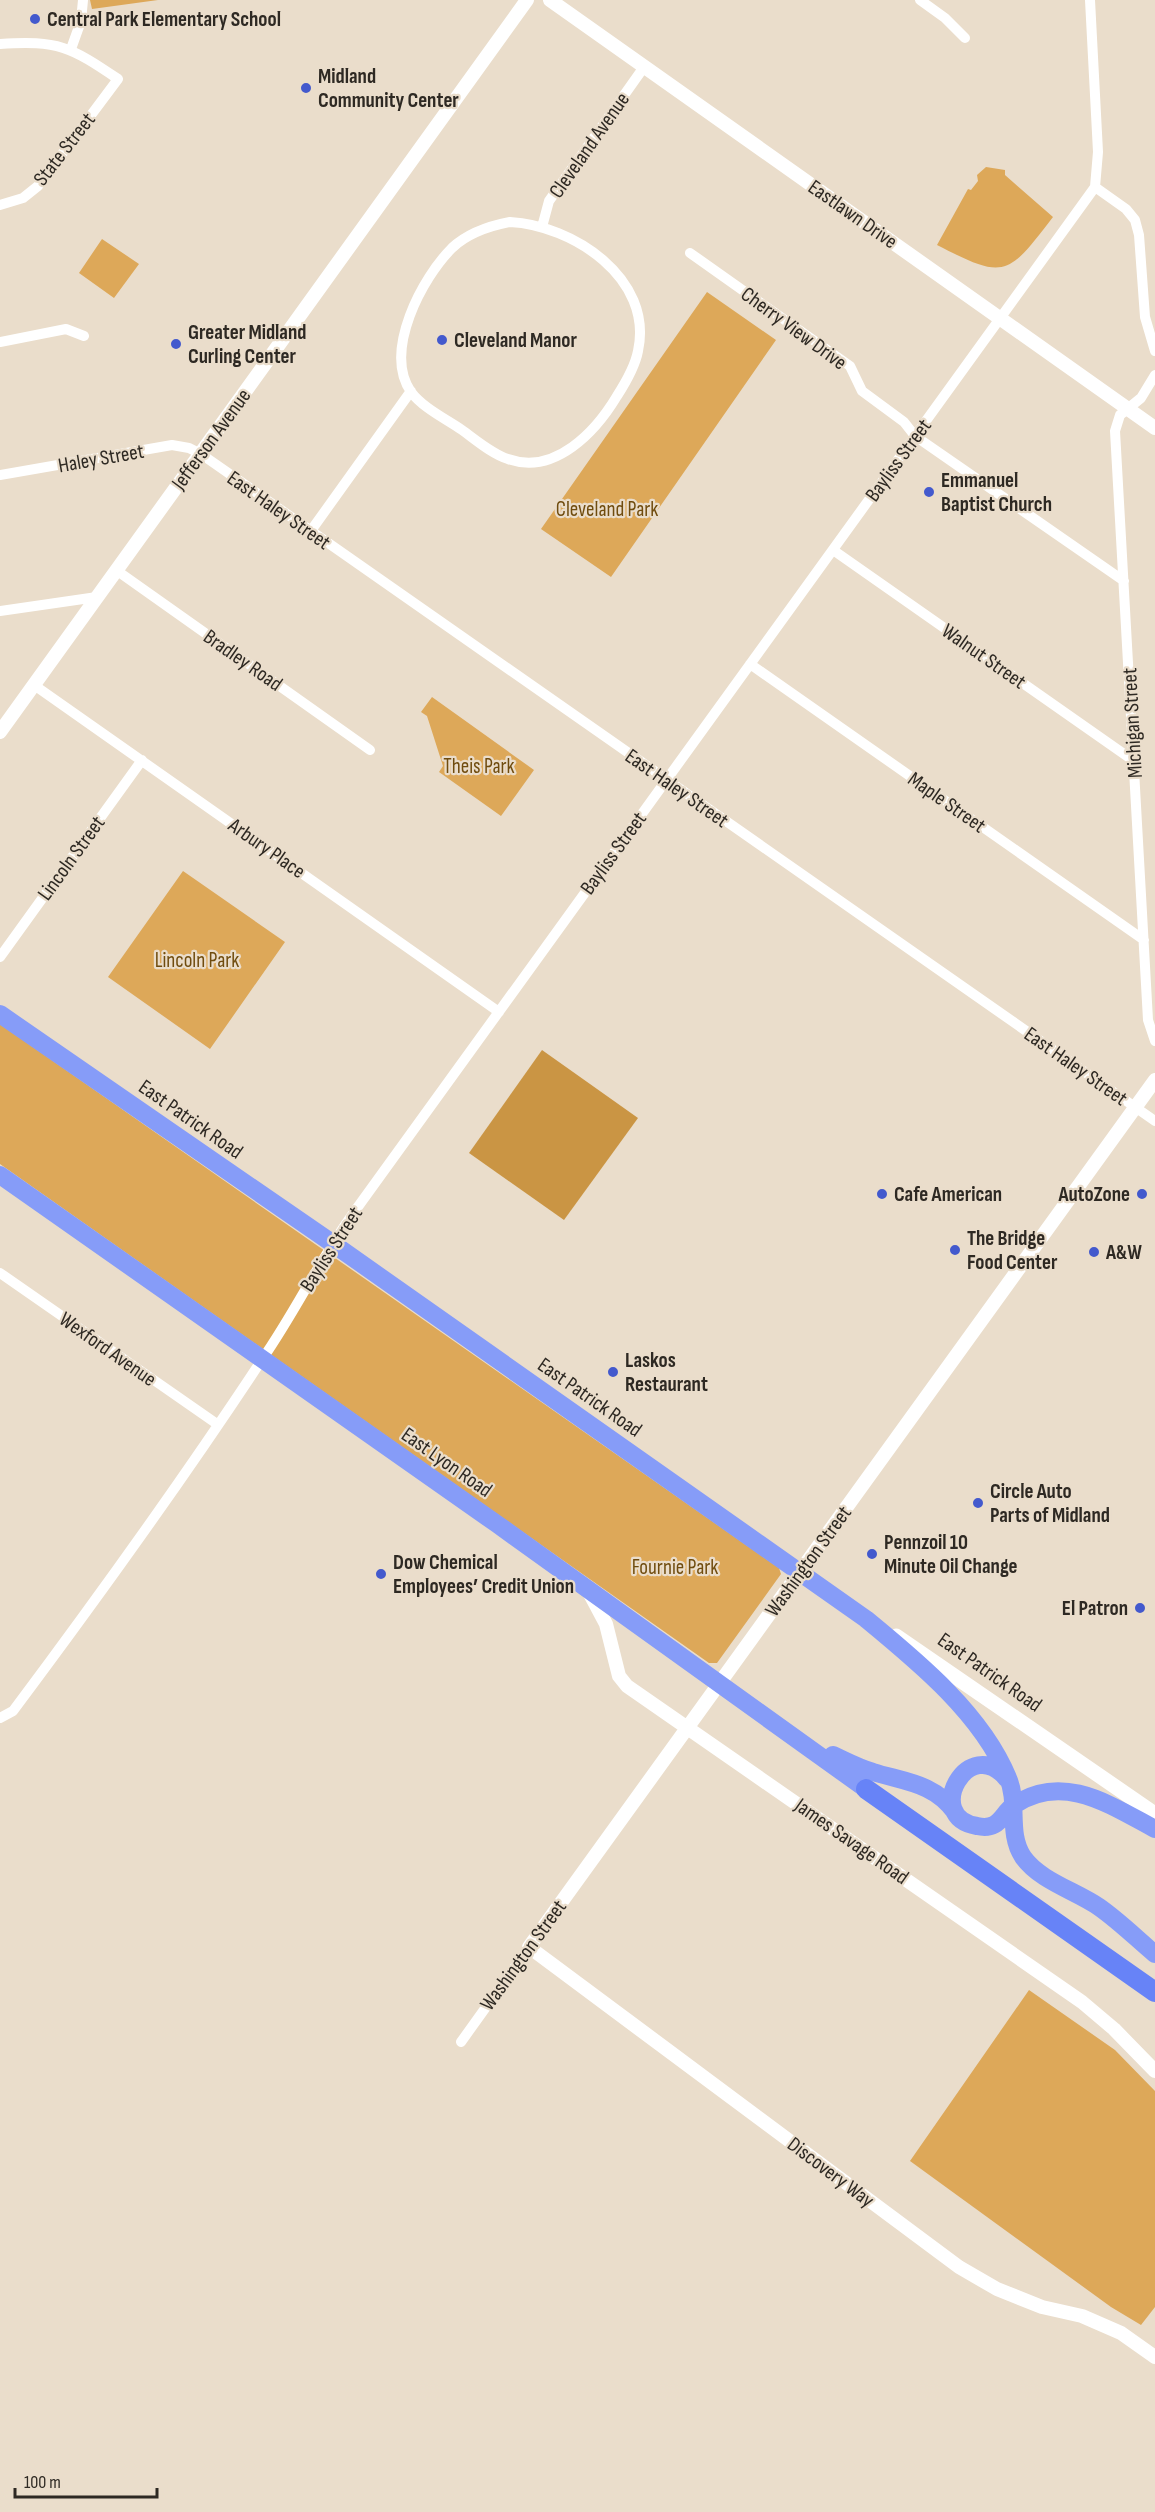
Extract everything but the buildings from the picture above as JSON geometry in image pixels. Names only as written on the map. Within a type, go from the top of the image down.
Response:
[{"type":"highway","name":"East Patrick Road","points":[[0,1014],[332,1243],[843,1602]]},
{"type":"highway","name":"East Lyon Road","points":[[0,1175],[585,1587],[866,1789]]},
{"type":"highway","points":[[843,1602],[890,1640],[948,1693],[986,1742],[1011,1786],[1011,1806],[1016,1840],[1030,1864],[1099,1907],[1155,1954]]},
{"type":"highway","points":[[806,1746],[871,1772],[931,1789],[946,1799],[970,1825],[982,1827],[1000,1821],[1011,1806],[1042,1791],[1060,1790],[1081,1794],[1155,1829]]},
{"type":"highway","points":[[956,1812],[952,1800],[953,1788],[959,1777],[969,1769],[981,1766],[993,1768],[1004,1775],[1011,1786]]},
{"type":"highway","points":[[866,1789],[1155,1992]]},
{"type":"highway","points":[[1122,1812],[1149,1810]]},
{"type":"main road","name":"East Patrick Road","points":[[843,1602],[943,1666],[1149,1810]]},
{"type":"street","points":[[0,44],[30,42],[71,49],[81,21],[82,0]]},
{"type":"street","name":"Jefferson Avenue","points":[[0,732],[527,0]]},
{"type":"street","name":"Eastlawn Drive","points":[[550,0],[1155,428]]},
{"type":"street","points":[[920,0],[945,18],[965,38]]},
{"type":"street","points":[[1090,0],[1098,152],[1095,188],[1126,209],[1135,220],[1139,235],[1145,317],[1155,351]]},
{"type":"street","name":"State Street","points":[[0,206],[23,198],[38,186],[118,80],[71,49]]},
{"type":"street","name":"Cleveland Avenue","points":[[542,227],[549,201],[644,67]]},
{"type":"street","name":"Bayliss Street","points":[[0,1718],[13,1711],[35,1681],[262,1360],[332,1243],[1095,188]]},
{"type":"street","points":[[510,222],[531,223],[578,242],[594,252],[621,280],[630,293],[639,330],[635,359],[620,392],[602,421],[580,443],[548,459],[525,463],[493,452],[423,403],[411,391],[403,369],[402,346],[405,327],[417,300],[453,247],[490,226],[510,222]]},
{"type":"street","name":"Cherry View Drive","points":[[690,253],[850,366],[862,391],[904,422],[915,436],[1124,581]]},
{"type":"street","points":[[0,342],[66,329],[84,336]]},
{"type":"street","name":"Michigan Street","points":[[1155,375],[1141,398],[1118,418],[1115,431],[1148,1020],[1155,1041]]},
{"type":"street","points":[[310,532],[411,391]]},
{"type":"street","name":"Haley Street","points":[[0,475],[172,445],[189,448],[201,454]]},
{"type":"street","name":"East Haley Street","points":[[201,454],[1155,1121]]},
{"type":"street","name":"Walnut Street","points":[[833,550],[1134,761]]},
{"type":"street","name":"Bradley Road","points":[[116,570],[370,750]]},
{"type":"street","points":[[0,611],[97,597]]},
{"type":"street","name":"Maple Street","points":[[750,664],[1144,940]]},
{"type":"street","name":"Arbury Place","points":[[34,684],[499,1012]]},
{"type":"street","name":"Lincoln Street","points":[[0,957],[142,760]]},
{"type":"street","name":"Washington Street","points":[[461,2042],[1155,1080]]},
{"type":"street","name":"Wexford Avenue","points":[[0,1273],[217,1424]]},
{"type":"street","name":"James Savage Road","points":[[585,1587],[606,1624],[619,1676],[627,1686],[687,1729],[702,1735],[1082,2002],[1114,2029],[1155,2071]]},
{"type":"street","name":"Discovery Way","points":[[529,1947],[959,2267],[1006,2293],[1042,2307],[1082,2316],[1121,2333],[1155,2357]]},
{"type":"green space","points":[[90,0],[158,0],[92,9]]},
{"type":"green space","points":[[986,167],[1005,170],[1005,175],[1053,217],[1025,252],[1003,267],[977,264],[937,245],[968,189],[971,190],[978,181],[977,175]]},
{"type":"green space","points":[[102,239],[139,264],[114,298],[79,273]]},
{"type":"green space","name":"Cleveland Park","points":[[707,292],[776,340],[611,577],[541,529]]},
{"type":"green space","name":"Theis Park","points":[[432,697],[534,770],[501,816],[439,772],[443,766],[427,716],[421,712]]},
{"type":"green space","name":"Lincoln Park","points":[[183,871],[285,942],[210,1049],[108,977]]},
{"type":"green space","name":"Fournie Park","points":[[0,1024],[779,1568],[781,1574],[717,1663],[709,1663],[0,1164]]},
{"type":"green space","points":[[1029,1990],[1115,2050],[1155,2091],[1155,2307],[1141,2325],[1111,2307],[910,2161]]},
{"type":"shaded area","points":[[542,1050],[638,1118],[564,1220],[469,1153]]},
{"type":"place","name":"Central Park Elementary School","points":[[35,19]]},
{"type":"place","name":"Midland Community Center","points":[[306,88]]},
{"type":"place","name":"Cleveland Manor","points":[[442,340]]},
{"type":"place","name":"Greater Midland Curling Center","points":[[176,344]]},
{"type":"place","name":"Emmanuel Baptist Church","points":[[929,492]]},
{"type":"place","name":"Cafe American","points":[[882,1194]]},
{"type":"place","name":"AutoZone","points":[[1142,1194]]},
{"type":"place","name":"The Bridge Food Center","points":[[955,1250]]},
{"type":"place","name":"A&W","points":[[1094,1252]]},
{"type":"place","name":"Laskos Restaurant","points":[[613,1372]]},
{"type":"place","name":"Circle Auto Parts of Midland","points":[[978,1503]]},
{"type":"place","name":"Pennzoil 10 Minute Oil Change","points":[[872,1554]]},
{"type":"place","name":"Dow Chemical Employees’ Credit Union","points":[[381,1574]]},
{"type":"place","name":"El Patron","points":[[1140,1608]]}]
